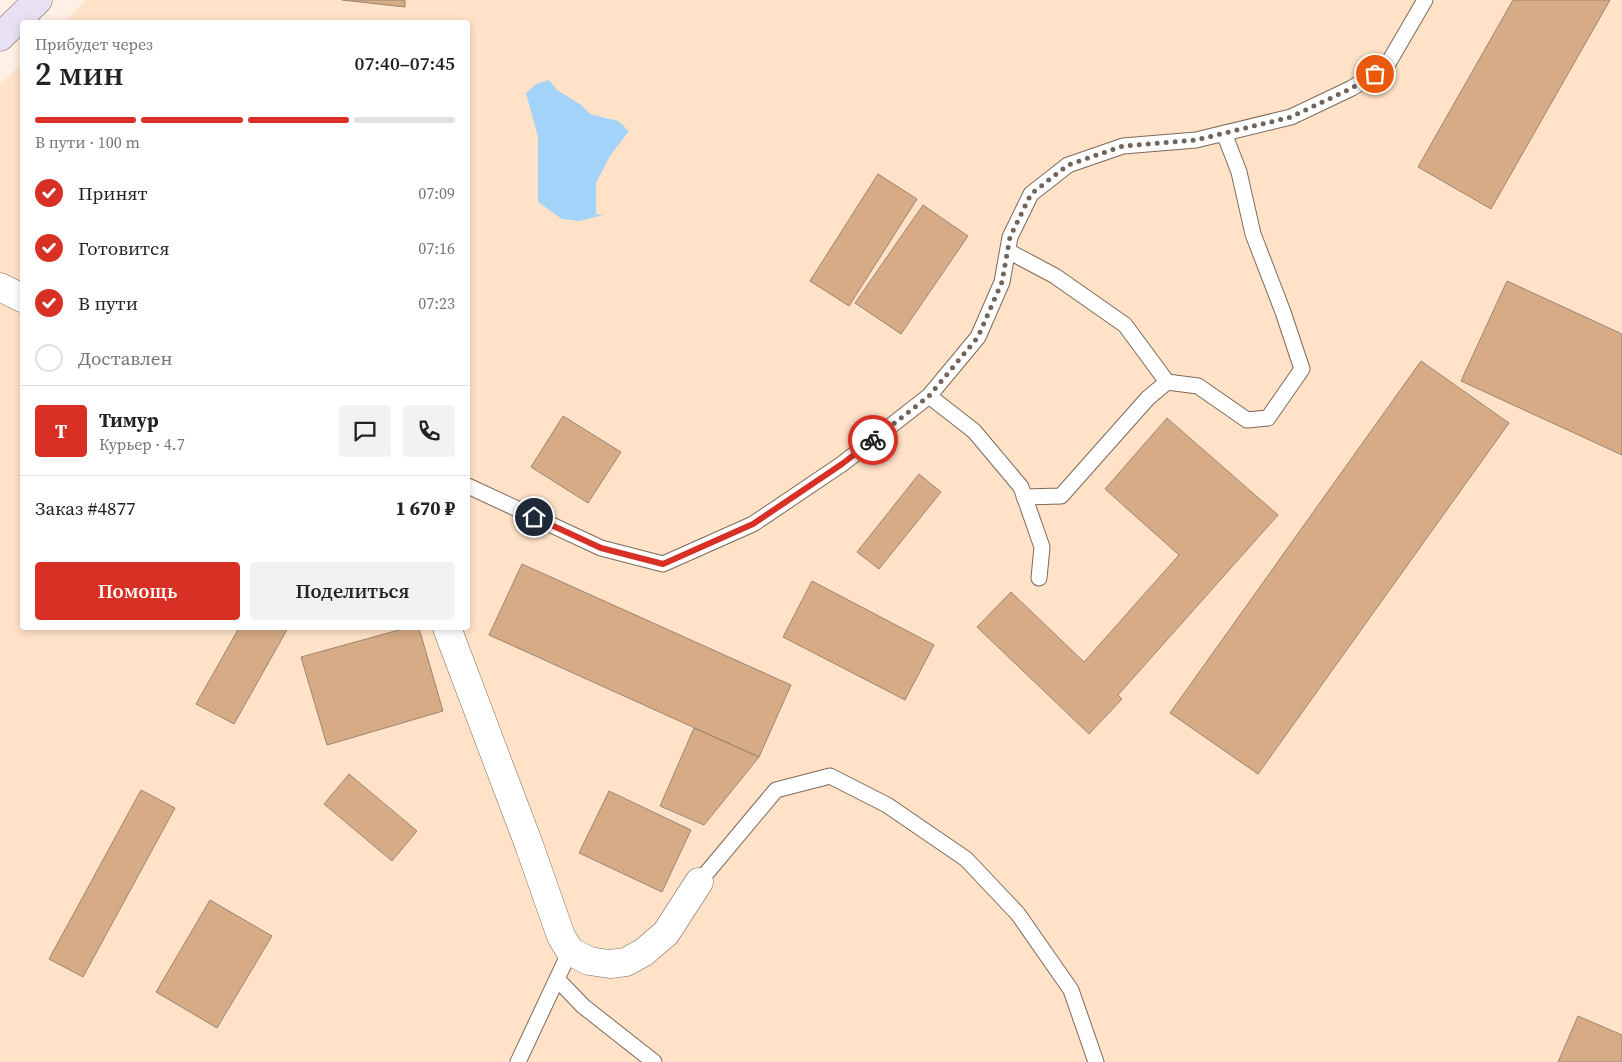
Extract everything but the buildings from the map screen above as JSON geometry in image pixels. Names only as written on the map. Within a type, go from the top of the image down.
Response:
[{"type":"main road","points":[[0,38],[38,0]]},
{"type":"street","points":[[0,287],[20,297]]},
{"type":"street","points":[[448,630],[529,844],[561,936],[570,951],[588,961],[610,964],[626,962],[644,952],[666,933],[699,882]]},
{"type":"lane","points":[[470,487],[601,548],[663,564],[753,524],[842,464],[929,396],[978,337],[1002,282],[1010,237],[1031,194],[1068,165],[1123,146],[1196,140],[1291,117],[1352,88],[1386,67],[1425,0]]},
{"type":"lane","points":[[1008,251],[1055,276],[1125,326],[1167,382],[1198,386],[1247,420],[1268,418],[1302,369],[1283,312],[1253,234],[1239,172],[1224,133]]},
{"type":"lane","points":[[1024,498],[1061,496],[1148,398],[1167,382]]},
{"type":"lane","points":[[929,396],[974,431],[1021,487],[1042,547],[1039,578]]},
{"type":"lane","points":[[699,882],[776,790],[830,776],[888,805],[966,860],[1018,914],[1071,990],[1096,1062]]},
{"type":"lane","points":[[518,1062],[570,951]]},
{"type":"lane","points":[[557,978],[583,1006],[654,1062]]},
{"type":"shaded area","points":[[86,0],[1622,0],[1622,1062],[0,1062],[0,85],[20,65],[20,630],[470,630],[470,20],[66,20]]},
{"type":"water","points":[[549,80],[557,90],[581,105],[590,114],[618,121],[629,131],[610,156],[596,183],[596,214],[603,215],[579,221],[562,219],[538,202],[538,137],[526,93],[536,84]]},
{"type":"way so far","points":[[873,440],[929,396],[978,337],[1002,282],[1010,237],[1031,194],[1068,165],[1123,146],[1196,140],[1291,117],[1352,88],[1375,74]]},
{"type":"route","points":[[534,517],[601,548],[663,564],[753,524],[842,464],[873,440]]}]
